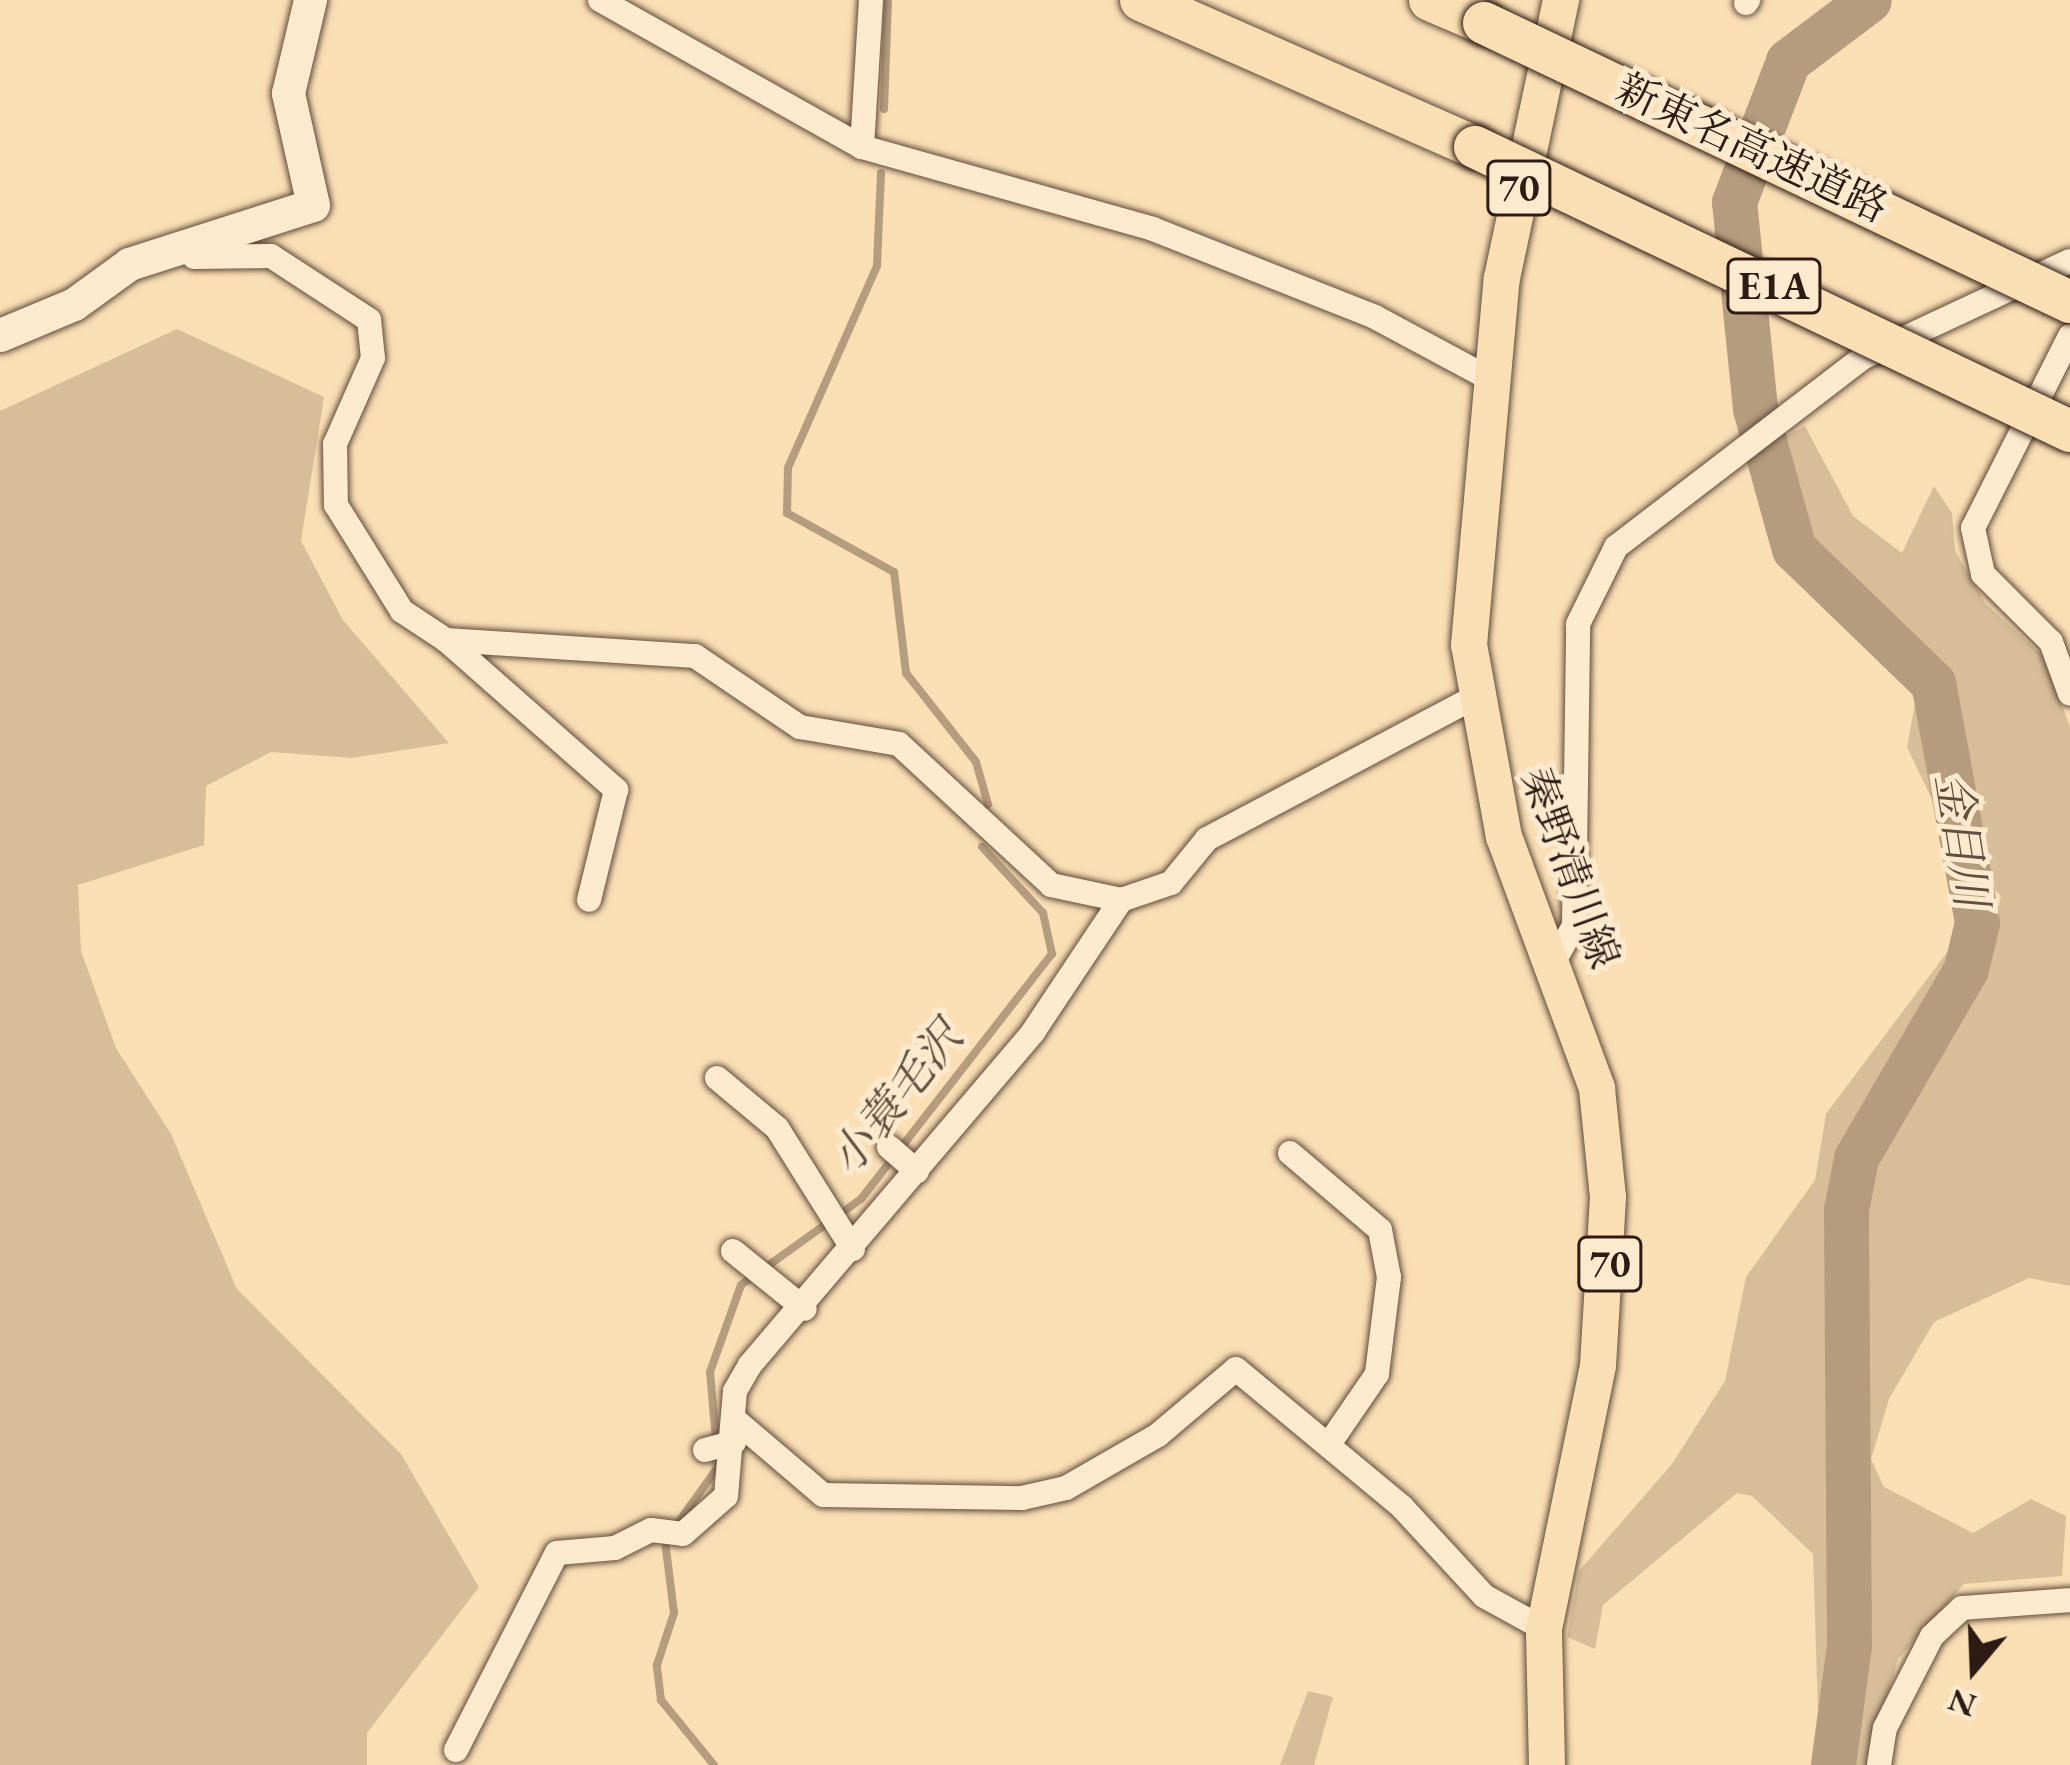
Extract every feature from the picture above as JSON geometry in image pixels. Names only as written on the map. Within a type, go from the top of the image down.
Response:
[{"type":"highway","name":"E1A","points":[[1141,0],[1475,147],[2070,431]]},
{"type":"highway","name":"新東名高速道路","points":[[1430,0],[2070,302]]},
{"type":"main road","points":[[0,335],[74,304],[141,259],[313,205],[288,93],[310,0]]},
{"type":"main road","name":"秦野清川線","points":[[1547,1765],[1544,1629],[1611,1284],[1597,1088],[1556,958],[1504,837],[1471,699],[1470,544],[1490,379],[1561,0]]},
{"type":"street","points":[[600,0],[862,147],[1153,229],[1375,317],[1490,379]]},
{"type":"street","points":[[862,147],[871,0]]},
{"type":"street","points":[[74,304],[241,249],[351,300],[375,340],[335,444],[336,505],[402,611],[446,640],[616,790],[589,900]]},
{"type":"street","points":[[1556,958],[1574,925],[1578,625],[1616,547],[1786,413],[1891,341],[2070,261]]},
{"type":"street","points":[[2070,336],[1973,528],[1983,574],[2051,642],[2070,694]]},
{"type":"street","points":[[446,640],[695,656],[800,727],[887,737],[1040,879],[1121,900],[1171,884],[1207,839],[1471,699]]},
{"type":"street","points":[[455,1750],[557,1553],[615,1548],[651,1530],[682,1534],[726,1496],[734,1431],[750,1365],[805,1310],[914,1168],[1033,1032],[1121,900]]},
{"type":"street","points":[[717,1078],[777,1128],[851,1246]]},
{"type":"street","points":[[889,1148],[914,1168]]},
{"type":"street","points":[[1290,1153],[1381,1230],[1389,1277],[1377,1374],[1329,1444]]},
{"type":"street","points":[[740,1255],[805,1310]]},
{"type":"street","points":[[734,1431],[797,1477],[844,1500],[1066,1488],[1158,1435],[1236,1369],[1329,1444],[1484,1596],[1544,1629]]},
{"type":"street","points":[[705,1450],[734,1431]]},
{"type":"street","points":[[1879,1765],[1885,1728],[1933,1636],[1962,1608],[2070,1600]]},
{"type":"shaded area","points":[[177,329],[324,397],[301,541],[343,620],[449,743],[352,758],[271,752],[206,786],[204,845],[78,885],[81,951],[116,1048],[171,1134],[237,1289],[401,1454],[479,1587],[367,1733],[367,1765],[0,1765],[0,411]]},
{"type":"shaded area","points":[[1805,426],[1853,516],[1902,553],[1934,486],[1952,513],[1955,551],[1986,604],[2044,657],[2070,727],[2070,1286],[2029,1278],[1934,1322],[1889,1399],[1871,1459],[1884,1487],[1973,1533],[2031,1499],[2066,1516],[2062,1576],[1964,1584],[1898,1659],[1869,1765],[1831,1765],[1819,1746],[1813,1554],[1752,1496],[1737,1493],[1603,1605],[1595,1649],[1567,1637],[1579,1571],[1672,1464],[1725,1381],[1746,1277],[1815,1180],[1826,1114],[1948,951],[1994,923],[2001,896],[1959,856],[1907,747],[1919,682],[1818,589],[1771,444]]},
{"type":"shaded area","points":[[1308,1691],[1333,1697],[1314,1765],[1280,1765]]},
{"type":"waterway","name":"小蓑毛沢","points":[[884,109],[888,0]]},
{"type":"waterway","name":"金目川","points":[[1833,1765],[1849,1645],[1846,1210],[1856,1158],[1966,969],[1977,922],[1933,683],[1794,549],[1755,408],[1734,202],[1788,61],[1869,0]]},
{"type":"waterway","name":"小蓑毛沢","points":[[881,173],[877,266],[788,468],[787,513],[894,572],[906,673],[976,762],[988,804]]},
{"type":"waterway","name":"小蓑毛沢","points":[[716,1440],[710,1372],[741,1285],[861,1199],[1052,954],[1043,913],[982,847]]},
{"type":"waterway","name":"小蓑毛沢","points":[[714,1765],[661,1700],[657,1665],[674,1613],[665,1541],[718,1467]]}]
